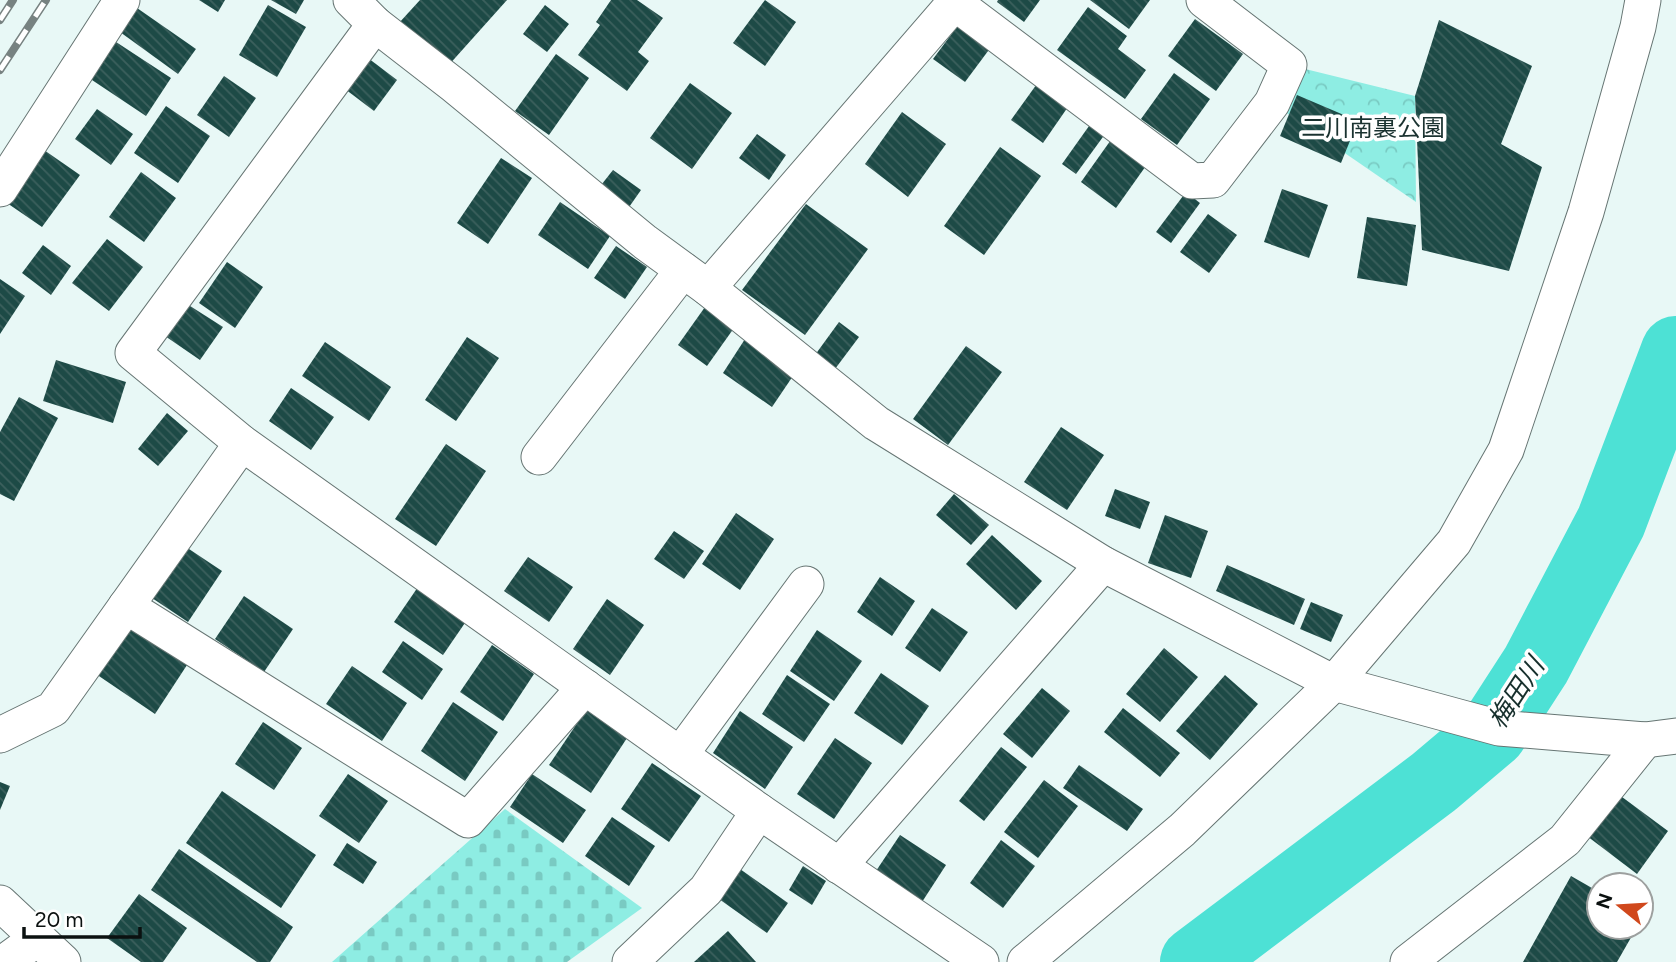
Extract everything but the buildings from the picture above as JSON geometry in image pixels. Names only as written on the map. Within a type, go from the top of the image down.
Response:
[{"type":"street","points":[[0,189],[122,0]]},
{"type":"street","points":[[539,457],[695,279],[956,2],[1192,181],[1213,180],[1272,103],[1289,65],[1204,0]]},
{"type":"street","points":[[1025,962],[1350,687],[1454,542],[1506,450],[1586,212],[1638,27],[1643,0]]},
{"type":"street","points":[[981,962],[759,811],[242,443],[134,353],[363,12],[645,242],[876,423],[1103,564],[1350,687],[1499,728],[1650,738]]},
{"type":"street","points":[[0,735],[52,709],[242,443]]},
{"type":"street","points":[[839,866],[1103,564]]},
{"type":"street","points":[[680,755],[806,584]]},
{"type":"street","points":[[126,606],[468,820],[585,687]]},
{"type":"street","points":[[1408,962],[1565,840],[1650,738]]},
{"type":"street","points":[[630,962],[705,890],[759,811]]},
{"type":"street","points":[[0,903],[63,962]]},
{"type":"street","points":[[5,962],[38,938]]},
{"type":"green space","name":"二川南裏公園","points":[[1289,65],[1415,96],[1416,202],[1272,103]]},
{"type":"green space","points":[[505,809],[642,908],[567,962],[332,962]]},
{"type":"waterway","name":"梅田川","points":[[1195,962],[1434,782],[1492,733],[1536,665],[1611,522],[1676,351]]},
{"type":"railway","points":[[0,20],[13,0]]},
{"type":"railway","points":[[0,70],[46,0]]}]
